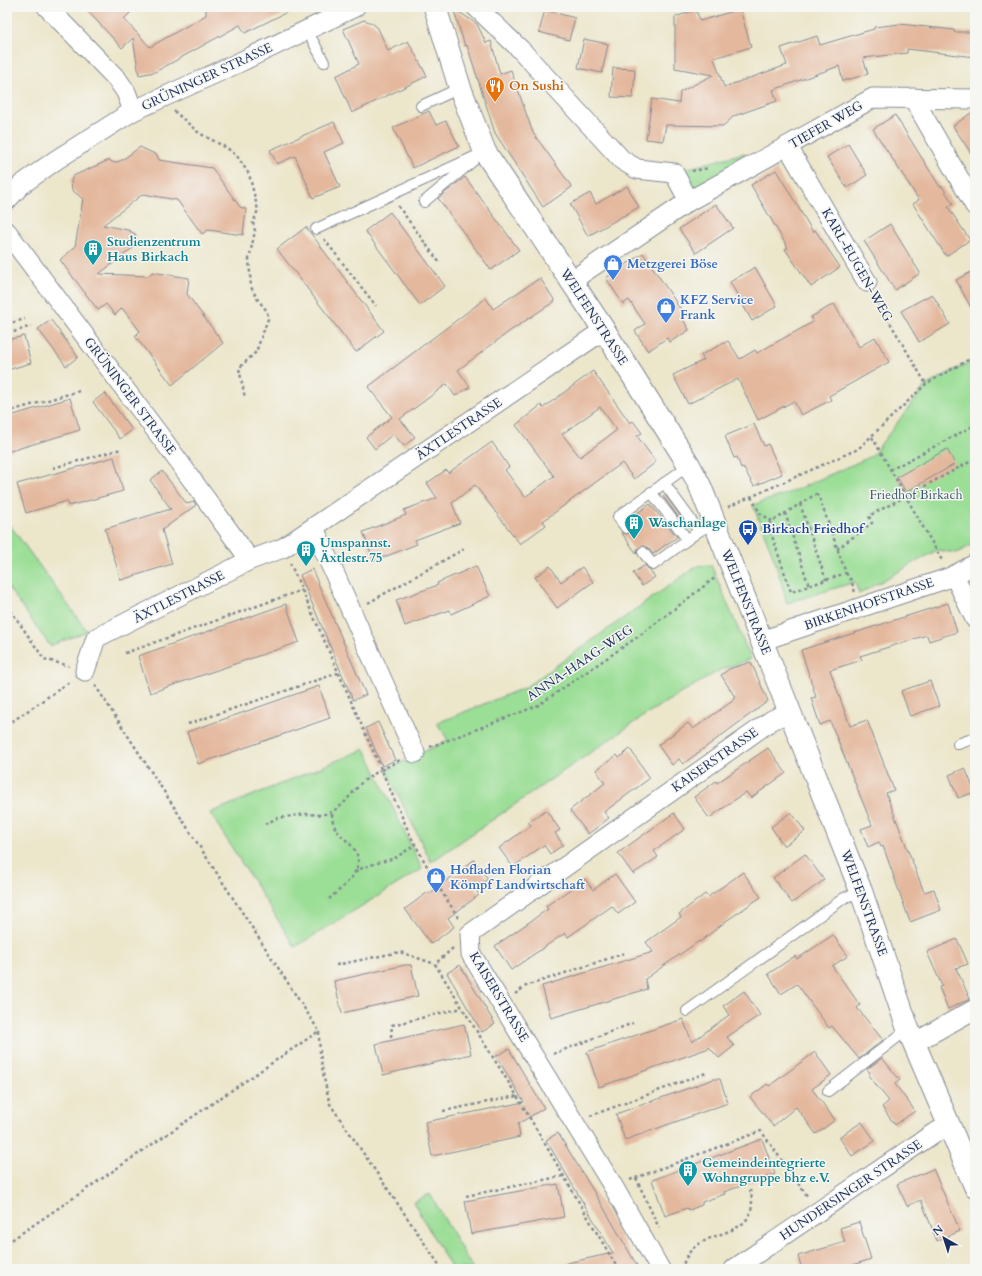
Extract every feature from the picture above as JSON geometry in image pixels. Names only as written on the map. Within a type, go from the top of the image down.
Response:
[{"type":"street","points":[[47,7],[117,79],[126,92],[134,111]]},
{"type":"street","name":"WELFENSTRASSE","points":[[435,7],[460,88],[485,152],[604,330],[689,465],[708,522],[731,566],[861,891],[911,1036],[975,1186]]},
{"type":"street","points":[[476,7],[515,44],[622,160],[637,169],[674,173],[690,201]]},
{"type":"street","name":"GRÜNINGER STRASSE","points":[[7,200],[21,185],[56,160],[134,111],[307,30],[350,8]]},
{"type":"street","name":"TIEFER WEG","points":[[571,281],[690,201],[873,98],[975,99]]},
{"type":"street","points":[[913,98],[975,206]]},
{"type":"street","name":"KARL-EUGEN-WEG","points":[[788,147],[867,282]]},
{"type":"street","name":"GRÜNINGER STRASSE","points":[[7,232],[171,450],[250,560]]},
{"type":"street","name":"ÄXTLESTRASSE","points":[[85,671],[96,638],[250,560],[283,548],[604,330]]},
{"type":"street","points":[[314,528],[415,753]]},
{"type":"street","name":"BIRKENHOFSTRASSE","points":[[761,641],[952,576],[975,564]]},
{"type":"street","points":[[952,576],[975,619]]},
{"type":"street","name":"KAISERSTRASSE","points":[[669,1266],[613,1186],[471,954],[470,934],[772,720],[790,712]]},
{"type":"street","points":[[911,1036],[975,1009]]},
{"type":"street","name":"HUNDERSINGER STRASSE","points":[[734,1269],[757,1262],[818,1212],[934,1133],[949,1126]]},
{"type":"lane","points":[[307,30],[324,62]]},
{"type":"lane","points":[[421,106],[460,88]]},
{"type":"lane","points":[[316,228],[391,196],[485,152]]},
{"type":"lane","points":[[424,202],[485,152]]},
{"type":"lane","points":[[626,528],[618,517],[689,465]]},
{"type":"lane","points":[[643,552],[653,564],[708,522],[664,483]]},
{"type":"lane","points":[[651,492],[687,539]]},
{"type":"lane","points":[[958,744],[975,738]]},
{"type":"lane","points":[[687,1011],[844,898],[861,891]]},
{"type":"lane","points":[[828,1090],[911,1036]]},
{"type":"path","points":[[161,98],[186,124],[237,156],[249,174],[258,210],[253,223],[255,231],[249,259],[251,287],[267,311],[268,320],[256,352],[239,368],[244,398]]},
{"type":"path","points":[[391,196],[439,262]]},
{"type":"path","points":[[316,228],[376,306]]},
{"type":"path","name":"KARL-EUGEN-WEG","points":[[867,282],[926,384]]},
{"type":"path","points":[[7,324],[25,319]]},
{"type":"path","points":[[8,334],[31,326]]},
{"type":"path","points":[[708,522],[751,497],[858,449],[926,384],[975,356]]},
{"type":"path","points":[[7,412],[78,391]]},
{"type":"path","points":[[890,470],[975,425]]},
{"type":"path","points":[[872,437],[952,576]]},
{"type":"path","points":[[53,468],[121,449]]},
{"type":"path","points":[[837,549],[872,523],[869,516],[975,459]]},
{"type":"path","points":[[816,494],[819,497],[846,573],[791,592],[768,524],[786,513],[816,494]]},
{"type":"path","points":[[751,497],[760,513],[772,521]]},
{"type":"path","points":[[800,504],[826,580]]},
{"type":"path","points":[[786,513],[808,586]]},
{"type":"path","points":[[283,548],[380,770],[416,845],[438,886],[470,934],[435,964]]},
{"type":"path","points":[[351,612],[464,549]]},
{"type":"path","name":"ANNA-HAAG-WEG","points":[[332,812],[343,804],[362,782],[380,770],[415,753],[537,706],[639,636],[731,566]]},
{"type":"path","points":[[126,653],[302,590]]},
{"type":"path","points":[[7,605],[44,660],[85,671],[319,1031],[319,1048],[323,1078],[330,1104],[442,1269]]},
{"type":"path","points":[[7,725],[85,671]]},
{"type":"path","points":[[188,724],[338,673]]},
{"type":"path","points":[[265,824],[278,818],[306,814],[321,815],[332,812],[334,825],[338,834],[356,851],[359,862],[355,872]]},
{"type":"path","points":[[329,899],[355,872],[364,867],[395,858],[416,845]]},
{"type":"path","points":[[336,965],[400,952],[435,964],[517,1096],[618,1269]]},
{"type":"path","points":[[501,1002],[526,986],[625,953]]},
{"type":"path","points":[[391,1037],[392,1025],[462,1008]]},
{"type":"path","points":[[537,1061],[563,1049],[633,1023]]},
{"type":"path","points":[[7,1243],[319,1031]]},
{"type":"path","points":[[574,1122],[706,1073]]},
{"type":"path","points":[[443,1111],[517,1096]]},
{"type":"path","points":[[613,1186],[761,1131],[818,1212]]},
{"type":"path","points":[[466,1196],[564,1176]]},
{"type":"path","points":[[636,1178],[662,1235]]},
{"type":"path","points":[[669,1266],[681,1269],[687,1257],[698,1244],[730,1232],[744,1222],[751,1208],[752,1198],[750,1190]]},
{"type":"green space","points":[[744,153],[750,161],[691,193],[678,171]]},
{"type":"green space","name":"Friedhof Birkach","points":[[975,359],[975,543],[957,553],[937,550],[859,594],[855,582],[787,603],[775,561],[753,505],[791,492],[872,456],[925,386]]},
{"type":"green space","points":[[7,521],[87,631],[50,646],[7,586]]},
{"type":"green space","points":[[711,565],[751,659],[720,670],[651,711],[431,862],[386,770],[448,740],[437,723],[526,687],[697,566]]},
{"type":"green space","points":[[365,749],[422,869],[295,947],[210,813]]},
{"type":"green space","points":[[430,1194],[473,1269],[452,1269],[413,1202]]},
{"type":"building","points":[[84,7],[136,7],[124,19],[150,47],[206,15],[206,7],[297,7],[245,33],[240,25],[155,72],[139,75],[133,38],[122,48]]},
{"type":"building","points":[[453,8],[477,24],[486,43],[491,41],[500,74],[511,70],[533,133],[572,187],[543,207],[495,133],[467,45],[465,46]]},
{"type":"building","points":[[740,9],[751,47],[714,58],[724,87],[787,65],[781,48],[817,36],[820,45],[874,29],[874,27],[900,24],[954,30],[954,32],[975,32],[975,57],[907,49],[907,53],[863,58],[868,74],[843,81],[839,66],[773,90],[777,101],[734,116],[723,126],[666,125],[663,141],[646,139],[652,99],[679,103],[680,92],[713,75],[675,68],[675,17],[696,10],[700,21]]},
{"type":"building","points":[[545,10],[575,18],[569,40],[539,32]]},
{"type":"building","points":[[364,20],[372,23],[378,28],[388,51],[408,41],[427,76],[352,113],[336,76],[359,64],[343,29]]},
{"type":"building","points":[[584,39],[608,44],[602,73],[578,68]]},
{"type":"building","points":[[613,68],[635,69],[633,98],[611,97]]},
{"type":"building","points":[[975,110],[975,159],[953,126]]},
{"type":"building","points":[[429,111],[436,125],[446,121],[459,146],[413,168],[393,128]]},
{"type":"building","points":[[895,115],[940,187],[942,186],[953,204],[948,207],[970,240],[946,256],[913,204],[919,200],[873,129]]},
{"type":"building","points":[[334,122],[344,143],[324,152],[340,187],[313,198],[295,156],[277,164],[270,150]]},
{"type":"building","points":[[848,144],[867,175],[847,188],[827,157]]},
{"type":"building","name":"Studienzentrum Haus Birkach","points":[[140,147],[157,155],[159,160],[212,168],[240,207],[246,209],[243,235],[208,230],[202,234],[177,200],[143,194],[103,225],[128,230],[135,234],[136,240],[134,247],[99,274],[148,276],[152,272],[189,278],[187,294],[223,343],[172,385],[135,336],[140,331],[122,308],[115,315],[106,304],[98,310],[60,260],[75,247],[83,199],[72,190],[71,181],[73,176],[109,160],[114,163],[122,160]]},
{"type":"building","points":[[776,170],[813,232],[815,230],[840,267],[811,287],[785,249],[788,248],[751,185]]},
{"type":"building","points":[[465,177],[519,250],[491,270],[438,198]]},
{"type":"building","points":[[627,186],[639,207],[588,236],[570,204],[590,193],[596,204]]},
{"type":"building","points":[[716,204],[733,228],[696,253],[679,229]]},
{"type":"building","points":[[390,212],[445,286],[420,305],[365,231]]},
{"type":"building","points":[[890,224],[920,273],[895,290],[864,241]]},
{"type":"building","points":[[306,227],[384,331],[356,352],[277,249]]},
{"type":"building","points":[[643,253],[686,317],[683,319],[689,330],[670,342],[667,338],[648,351],[635,331],[645,324],[629,300],[623,304],[606,278]]},
{"type":"building","points":[[755,267],[777,306],[752,321],[730,282]]},
{"type":"building","points":[[975,270],[975,315],[956,280]]},
{"type":"building","points":[[540,278],[555,301],[510,331],[458,370],[470,387],[455,396],[447,384],[400,419],[415,437],[404,446],[393,434],[375,449],[366,437],[392,417],[368,387],[486,298],[493,309]]},
{"type":"building","points":[[932,294],[950,324],[919,342],[901,311]]},
{"type":"building","points":[[834,304],[859,347],[875,337],[889,362],[829,396],[831,400],[801,415],[794,401],[758,420],[738,379],[688,404],[673,375],[704,360],[701,355],[728,341],[740,359],[755,350],[757,353],[813,322],[811,317]]},
{"type":"building","points":[[51,320],[78,357],[66,366],[38,329]]},
{"type":"building","points":[[24,336],[31,363],[7,370],[7,340]]},
{"type":"building","points":[[593,371],[630,423],[633,421],[642,433],[637,436],[656,462],[634,479],[622,463],[543,521],[546,525],[520,544],[475,485],[452,503],[460,523],[415,540],[417,544],[374,561],[363,532],[406,515],[404,510],[437,498],[427,483],[446,470],[448,473],[492,442],[509,467],[505,470],[525,497],[554,476],[516,425],[541,405],[543,408]],"holes":[[[600,407],[617,430],[580,457],[562,434]]]},
{"type":"building","points":[[105,393],[132,430],[120,439],[93,402]]},
{"type":"building","points":[[70,398],[80,430],[7,452],[7,417]]},
{"type":"building","points":[[754,424],[764,446],[768,444],[782,474],[754,486],[743,467],[741,468],[737,457],[734,458],[725,436]]},
{"type":"building","points":[[947,449],[955,464],[906,492],[897,477]]},
{"type":"building","points":[[114,457],[123,491],[69,506],[67,501],[26,513],[17,484]]},
{"type":"building","points":[[162,471],[187,504],[194,502],[196,505],[162,530],[172,564],[121,580],[105,529],[171,509],[150,480]]},
{"type":"building","points":[[665,495],[684,521],[682,522],[663,496]]},
{"type":"building","points":[[650,504],[677,537],[653,554],[648,548],[643,546],[637,549],[637,554],[621,532],[626,534],[630,533],[632,527],[628,520]]},
{"type":"building","points":[[645,565],[655,577],[642,586],[633,573]]},
{"type":"building","points":[[476,566],[490,596],[451,614],[450,610],[405,626],[396,600],[438,585],[437,583]]},
{"type":"building","points":[[550,566],[561,582],[582,567],[593,582],[557,608],[535,577]]},
{"type":"building","points":[[312,569],[366,695],[353,700],[300,575]]},
{"type":"building","points":[[948,603],[957,632],[929,641],[927,635],[860,656],[862,660],[830,670],[850,726],[867,720],[894,790],[886,793],[924,892],[934,889],[941,910],[910,922],[883,846],[881,847],[879,842],[868,847],[861,829],[872,825],[830,721],[820,725],[811,698],[816,697],[801,650]]},
{"type":"building","points":[[286,604],[299,642],[150,693],[138,656]]},
{"type":"building","points":[[751,662],[768,701],[683,764],[679,759],[672,765],[658,745],[688,723],[693,729],[734,700],[733,699],[735,697],[721,675],[729,669]]},
{"type":"building","points":[[930,681],[939,706],[910,716],[901,691]]},
{"type":"building","points":[[319,686],[330,718],[198,764],[187,732]]},
{"type":"building","points":[[378,722],[395,760],[382,766],[366,728]]},
{"type":"building","points":[[768,748],[786,773],[751,798],[746,792],[709,818],[694,797]]},
{"type":"building","points":[[630,749],[650,778],[604,812],[609,818],[588,834],[570,810],[605,783],[596,770],[617,755],[619,758]]},
{"type":"building","points":[[965,768],[975,792],[958,798],[949,775]]},
{"type":"building","points":[[546,810],[560,830],[555,833],[563,845],[550,854],[544,845],[513,867],[499,848],[531,825],[528,822]]},
{"type":"building","points":[[791,812],[805,831],[784,846],[771,827]]},
{"type":"building","points":[[674,813],[685,829],[654,851],[658,857],[633,874],[618,853]]},
{"type":"building","points":[[805,854],[824,880],[792,903],[773,878]]},
{"type":"building","points":[[474,860],[488,879],[475,888],[479,895],[448,918],[454,927],[431,944],[405,909],[428,892],[429,894]]},
{"type":"building","points":[[743,872],[761,897],[726,921],[700,942],[699,941],[645,979],[647,989],[551,1018],[542,986],[653,952],[646,942],[681,917],[679,914],[705,894],[708,897]]},
{"type":"building","points":[[615,874],[635,902],[618,914],[612,906],[568,937],[565,933],[511,970],[495,946],[548,909],[546,906],[585,879],[593,890]]},
{"type":"building","points":[[833,935],[848,956],[832,966],[860,1005],[857,1008],[883,1040],[859,1059],[832,1026],[829,1028],[797,984],[781,994],[768,974],[795,956],[797,959]]},
{"type":"building","points":[[957,939],[968,964],[956,968],[970,999],[948,1009],[939,987],[942,986],[927,952]]},
{"type":"building","points":[[405,965],[411,965],[418,996],[342,1013],[334,981]]},
{"type":"building","points":[[460,965],[495,1024],[482,1032],[447,973]]},
{"type":"building","points":[[744,991],[760,1015],[727,1037],[734,1046],[719,1058],[709,1047],[599,1087],[587,1052],[683,1019],[692,1042],[729,1015],[723,1006]]},
{"type":"building","points":[[464,1024],[471,1054],[383,1075],[376,1044]]},
{"type":"building","points":[[509,1049],[544,1108],[518,1124],[520,1137],[432,1156],[425,1122],[524,1102],[496,1056]]},
{"type":"building","points":[[815,1052],[831,1075],[812,1089],[835,1120],[816,1134],[796,1107],[773,1126],[750,1097],[767,1084],[769,1086]]},
{"type":"building","points":[[882,1058],[900,1080],[895,1084],[915,1111],[895,1125],[882,1107],[889,1101],[868,1075],[870,1073],[867,1069]]},
{"type":"building","points":[[714,1079],[720,1079],[728,1103],[625,1140],[616,1114]]},
{"type":"building","points":[[862,1122],[875,1141],[852,1156],[839,1137]]},
{"type":"building","points":[[558,1133],[639,1269],[568,1269],[567,1263],[613,1253],[546,1140]]},
{"type":"building","points":[[762,1139],[775,1174],[724,1192],[725,1194],[702,1202],[702,1205],[689,1210],[687,1208],[665,1216],[652,1180]]},
{"type":"building","points":[[933,1169],[960,1231],[937,1241],[921,1200],[907,1206],[897,1184]]},
{"type":"building","points":[[558,1184],[564,1217],[471,1234],[465,1201]]},
{"type":"building","points":[[859,1222],[871,1259],[841,1269],[802,1269],[798,1256],[845,1242],[840,1228]]},
{"type":"place","name":"On Sushi","points":[[495,103]]},
{"type":"place","name":"Studienzentrum Haus Birkach","points":[[93,266]]},
{"type":"place","name":"Metzgerei Böse","points":[[613,281]]},
{"type":"place","name":"KFZ Service Frank","points":[[666,324]]},
{"type":"place","name":"Waschanlage","points":[[634,540]]},
{"type":"place","name":"Birkach Friedhof","points":[[748,546]]},
{"type":"place","name":"Umspannst. Äxtlestr.75","points":[[306,567]]},
{"type":"place","name":"Hofladen Florian Kömpf Landwirtschaft","points":[[436,894]]},
{"type":"place","name":"Gemeindeintegrierte Wohngruppe bhz e.V.","points":[[688,1187]]}]
